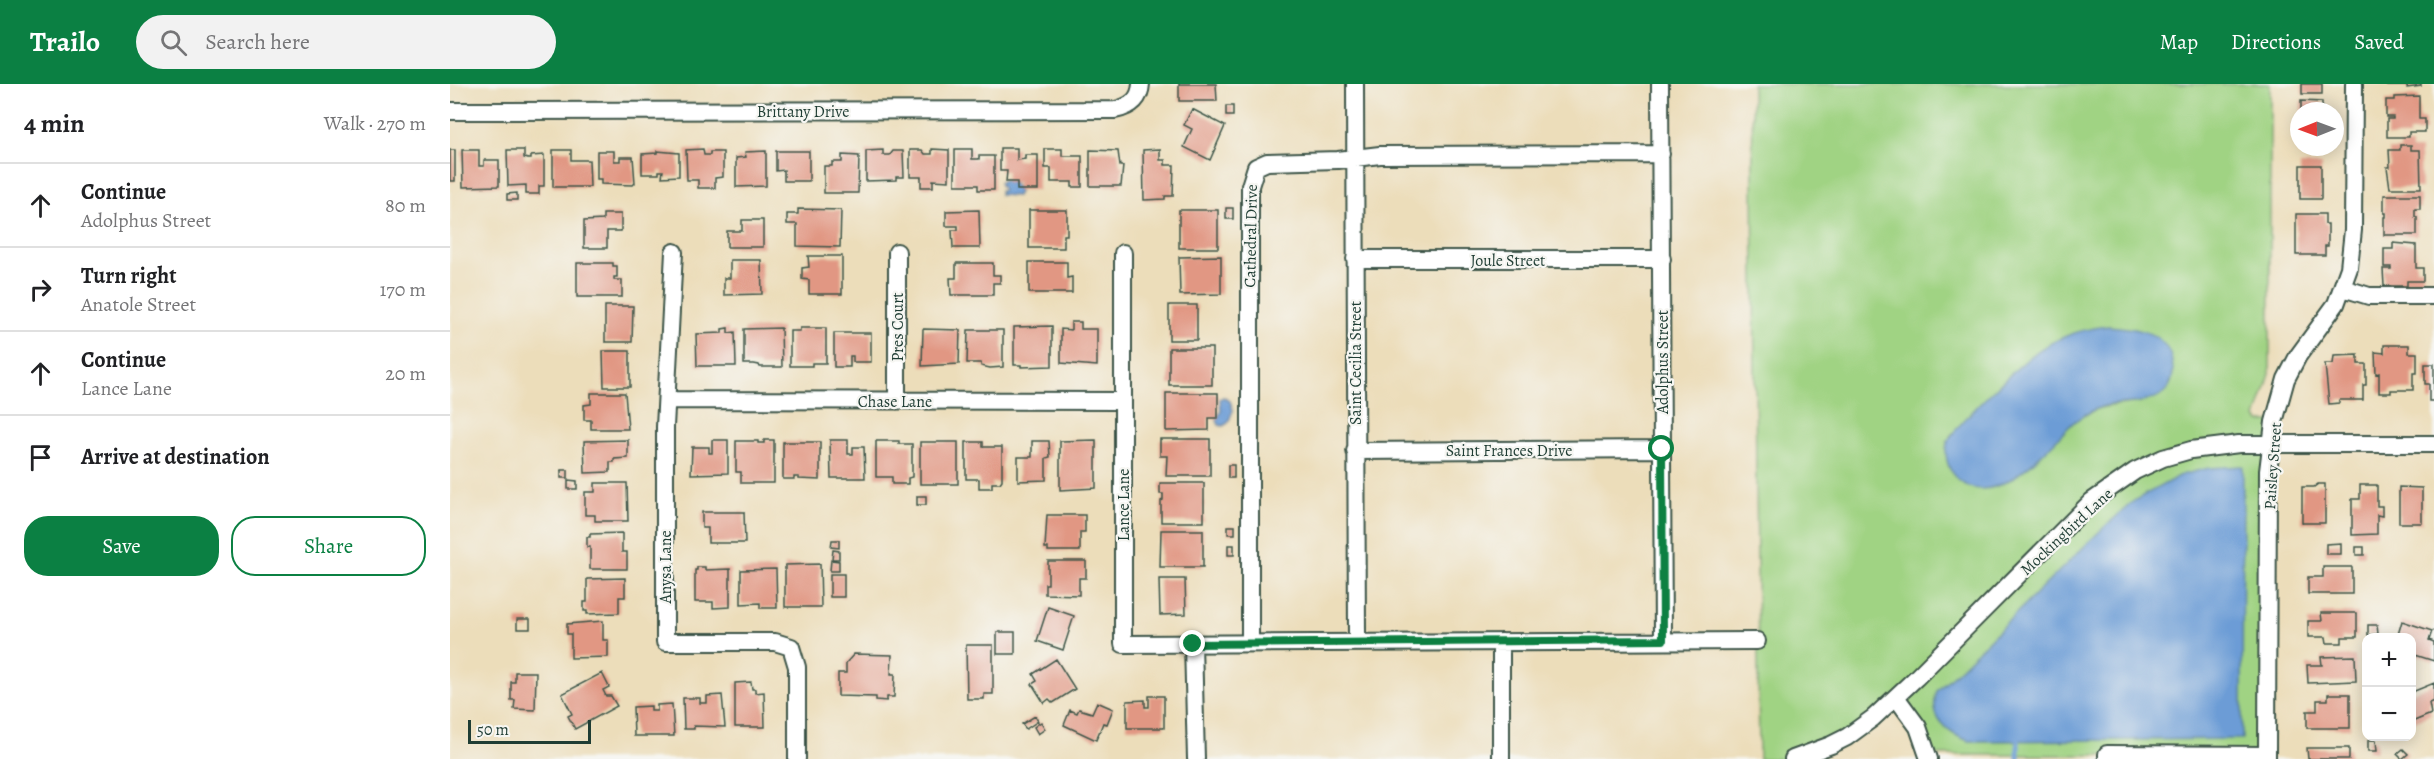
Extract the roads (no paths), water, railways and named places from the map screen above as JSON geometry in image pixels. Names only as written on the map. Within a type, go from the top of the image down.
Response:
[{"type":"street","name":"Brittany Drive","points":[[450,111],[1115,111],[1133,103],[1140,93],[1142,84]]},
{"type":"street","name":"Saint Cecilia Street","points":[[1355,84],[1357,642]]},
{"type":"street","name":"Adolphus Street","points":[[1660,84],[1663,640]]},
{"type":"street","name":"Paisley Street","points":[[2267,757],[2270,444],[2275,413],[2286,379],[2298,356],[2327,318],[2343,288],[2353,243],[2354,84]]},
{"type":"street","name":"Cathedral Drive","points":[[1244,643],[1250,179],[1256,167],[1267,162],[1392,155],[1661,154]]},
{"type":"street","name":"Anysa Lane","points":[[674,252],[665,427],[665,642],[775,642],[791,647],[797,667],[797,759]]},
{"type":"street","name":"Pres Court","points":[[897,252],[897,401]]},
{"type":"street","name":"Lance Lane","points":[[1123,253],[1123,644],[1757,641]]},
{"type":"street","name":"Joule Street","points":[[1355,260],[1662,259]]},
{"type":"street","points":[[2343,288],[2369,296],[2434,296]]},
{"type":"street","name":"Chase Lane","points":[[667,400],[1122,401]]},
{"type":"street","name":"Mockingbird Lane","points":[[1793,759],[1821,750],[1847,737],[1896,697],[2092,501],[2124,478],[2148,465],[2184,451],[2222,445],[2434,444]]},
{"type":"street","name":"Saint Frances Drive","points":[[1355,451],[1662,449]]},
{"type":"street","points":[[1501,642],[1501,759]]},
{"type":"street","points":[[1193,644],[1196,759]]},
{"type":"street","points":[[1896,697],[1918,727],[1929,759]]},
{"type":"street","points":[[2107,757],[2267,757]]},
{"type":"water","points":[[1003,180],[1014,184],[1019,192],[1017,196],[1000,195],[1000,191],[1003,190],[999,183]]},
{"type":"water","points":[[2109,326],[2143,331],[2164,344],[2169,352],[2173,372],[2168,388],[2162,395],[2144,402],[2104,406],[2089,412],[2075,421],[2036,460],[2003,483],[1987,489],[1971,487],[1956,478],[1947,462],[1947,444],[1961,424],[1991,393],[2044,347],[2075,333]]},
{"type":"water","points":[[1223,397],[1230,401],[1233,410],[1228,423],[1223,426],[1219,425],[1217,420],[1221,411],[1220,399]]},
{"type":"water","points":[[2243,466],[2242,739],[1969,741],[1946,729],[1935,709],[1937,691],[2101,530],[2135,500],[2181,475],[2209,468]]},
{"type":"waterway","points":[[2018,734],[2018,759]]}]
